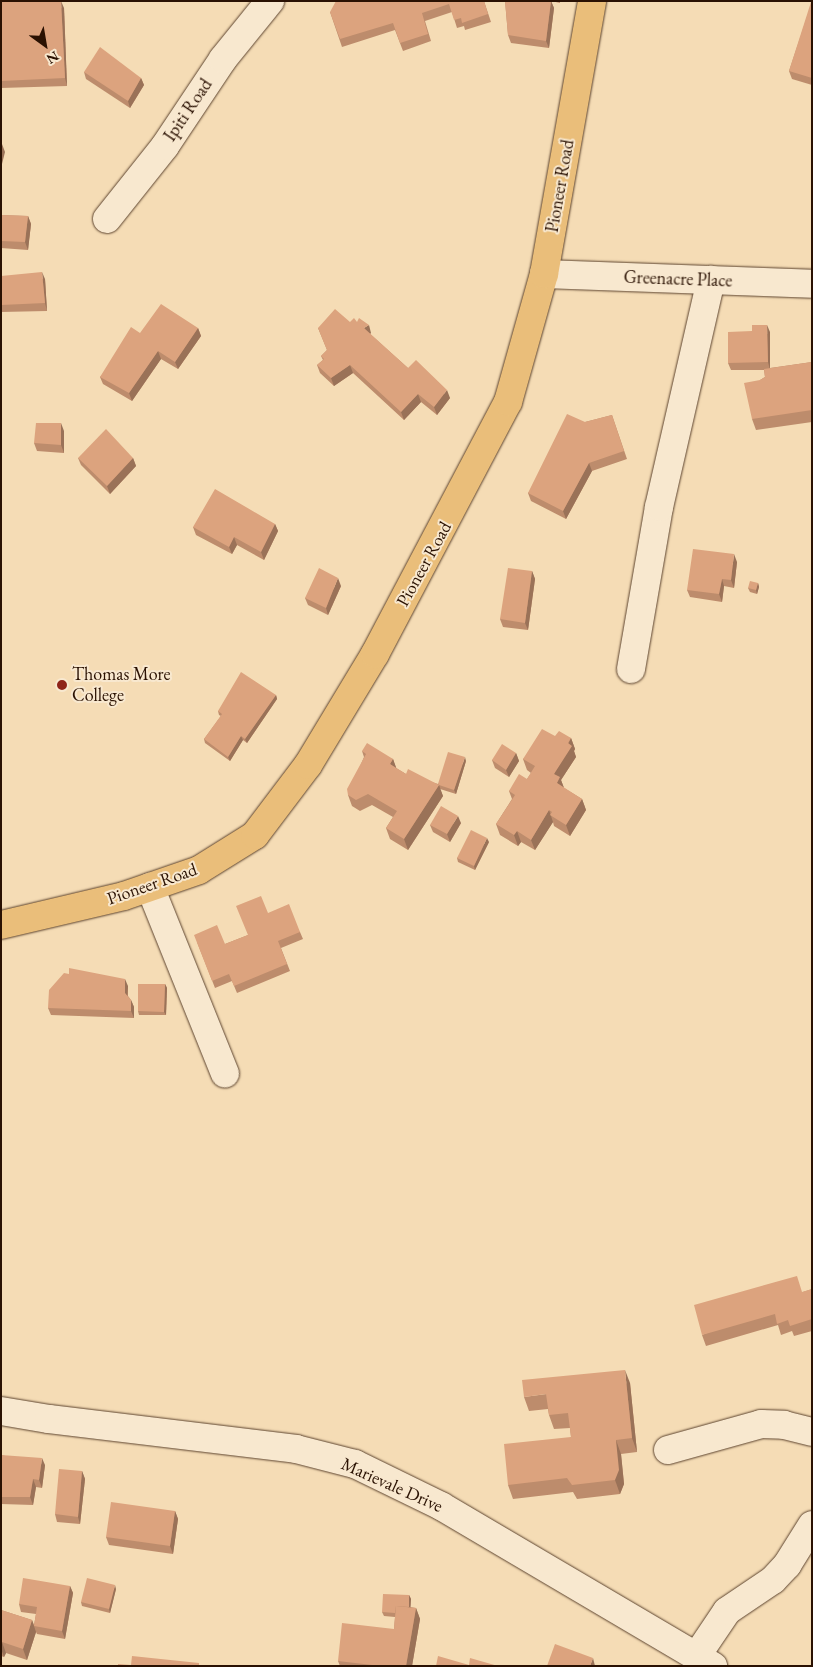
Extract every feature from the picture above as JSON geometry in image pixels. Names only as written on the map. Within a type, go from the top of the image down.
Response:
[{"type":"main road","name":"Pioneer Road","points":[[1,925],[150,887],[198,870],[255,835],[308,765],[376,654],[508,402],[544,274],[592,1]]},
{"type":"street","name":"Ipiti Road","points":[[107,219],[165,146],[223,58],[270,1]]},
{"type":"street","name":"Greenacre Place","points":[[544,274],[812,284]]},
{"type":"street","points":[[631,669],[659,507],[711,280]]},
{"type":"street","points":[[150,887],[224,1074]]},
{"type":"street","name":"Marievale Drive","points":[[1,1411],[49,1419],[296,1449],[355,1464],[441,1506],[705,1661]]},
{"type":"street","points":[[668,1450],[761,1424],[784,1425],[812,1432]]},
{"type":"street","points":[[705,1661],[727,1612],[773,1580],[787,1565],[812,1525]]},
{"type":"building","points":[[1,1],[61,1],[65,78],[1,81]]},
{"type":"building","points":[[336,1],[484,1],[488,14],[462,23],[461,18],[454,20],[449,4],[422,13],[428,34],[400,43],[393,23],[340,39],[330,12]]},
{"type":"building","points":[[505,1],[551,1],[546,41],[508,35]]},
{"type":"building","points":[[812,2],[812,78],[789,71]]},
{"type":"building","points":[[100,47],[141,78],[128,101],[84,72]]},
{"type":"building","points":[[1,215],[28,216],[25,242],[1,241]]},
{"type":"building","points":[[42,272],[45,303],[1,305],[1,276]]},
{"type":"building","points":[[161,304],[198,328],[175,362],[158,351],[129,393],[100,377],[131,327],[140,333]]},
{"type":"building","points":[[335,309],[350,322],[354,318],[357,322],[359,318],[369,325],[364,328],[408,368],[416,360],[447,390],[434,407],[418,394],[401,412],[350,365],[331,378],[317,365],[324,359],[321,356],[327,350],[318,328]]},
{"type":"building","points":[[752,325],[767,325],[768,362],[728,363],[728,332],[752,331]]},
{"type":"building","points":[[812,362],[812,410],[752,419],[744,383],[760,380],[765,377],[764,369]]},
{"type":"building","points":[[567,414],[585,422],[612,415],[624,451],[589,463],[563,511],[528,493]]},
{"type":"building","points":[[36,423],[61,423],[61,445],[34,443]]},
{"type":"building","points":[[106,429],[133,458],[107,486],[78,458]]},
{"type":"building","points":[[215,489],[275,524],[261,552],[234,537],[229,547],[193,527]]},
{"type":"building","points":[[693,549],[734,554],[731,580],[722,579],[719,594],[687,590]]},
{"type":"building","points":[[319,568],[338,578],[326,608],[305,598]]},
{"type":"building","points":[[508,568],[532,571],[525,623],[500,619]]},
{"type":"building","points":[[750,581],[758,583],[756,590],[748,588]]},
{"type":"building","points":[[241,672],[276,695],[245,739],[241,736],[228,757],[204,739],[222,714],[218,711]]},
{"type":"building","points":[[542,729],[555,736],[559,731],[571,738],[568,743],[572,746],[554,774],[560,777],[557,783],[582,799],[566,825],[550,815],[552,812],[549,810],[531,840],[517,831],[514,835],[496,824],[515,795],[509,791],[519,774],[527,779],[535,766],[523,759]]},
{"type":"building","points":[[367,743],[393,759],[390,764],[406,774],[408,769],[439,785],[404,839],[386,828],[397,811],[368,794],[356,800],[348,795],[347,789],[366,754],[362,751]]},
{"type":"building","points":[[502,744],[516,753],[506,770],[492,760]]},
{"type":"building","points":[[448,752],[465,757],[454,790],[438,784]]},
{"type":"building","points":[[441,806],[458,816],[447,834],[430,825]]},
{"type":"building","points":[[471,830],[487,838],[474,866],[457,858]]},
{"type":"building","points":[[261,896],[268,913],[289,904],[300,932],[278,941],[287,964],[234,986],[229,974],[212,981],[194,935],[217,925],[225,944],[248,935],[236,906]]},
{"type":"building","points":[[69,968],[125,979],[125,993],[131,1000],[131,1011],[48,1008],[49,990],[64,973],[69,974]]},
{"type":"building","points":[[138,984],[165,984],[164,1012],[138,1011]]},
{"type":"building","points":[[797,1276],[802,1292],[812,1289],[812,1319],[790,1326],[788,1320],[777,1324],[775,1314],[702,1335],[694,1305]]},
{"type":"building","points":[[625,1370],[632,1438],[616,1440],[619,1470],[615,1480],[572,1485],[567,1478],[508,1485],[504,1444],[571,1437],[568,1413],[549,1415],[546,1394],[524,1397],[522,1380]]},
{"type":"building","points":[[1,1455],[42,1458],[39,1480],[33,1479],[30,1497],[1,1497]]},
{"type":"building","points":[[59,1469],[82,1471],[78,1517],[55,1514]]},
{"type":"building","points":[[111,1502],[175,1511],[170,1546],[106,1537]]},
{"type":"building","points":[[23,1578],[70,1586],[62,1631],[34,1626],[37,1607],[19,1604]]},
{"type":"building","points":[[87,1578],[115,1585],[109,1609],[81,1602]]},
{"type":"building","points":[[383,1594],[409,1595],[409,1607],[396,1606],[395,1613],[382,1612]]},
{"type":"building","points":[[396,1606],[416,1608],[406,1666],[372,1666],[338,1661],[342,1623],[394,1629]]},
{"type":"building","points":[[1,1610],[32,1620],[23,1649],[2,1642],[1,1644]]},
{"type":"building","points":[[555,1644],[593,1658],[590,1666],[547,1666]]},
{"type":"building","points":[[132,1656],[199,1663],[199,1666],[118,1666],[118,1664],[131,1665]]},
{"type":"building","points":[[438,1656],[469,1665],[470,1658],[498,1666],[436,1666]]},
{"type":"place","name":"Thomas More College","points":[[62,685]]}]
